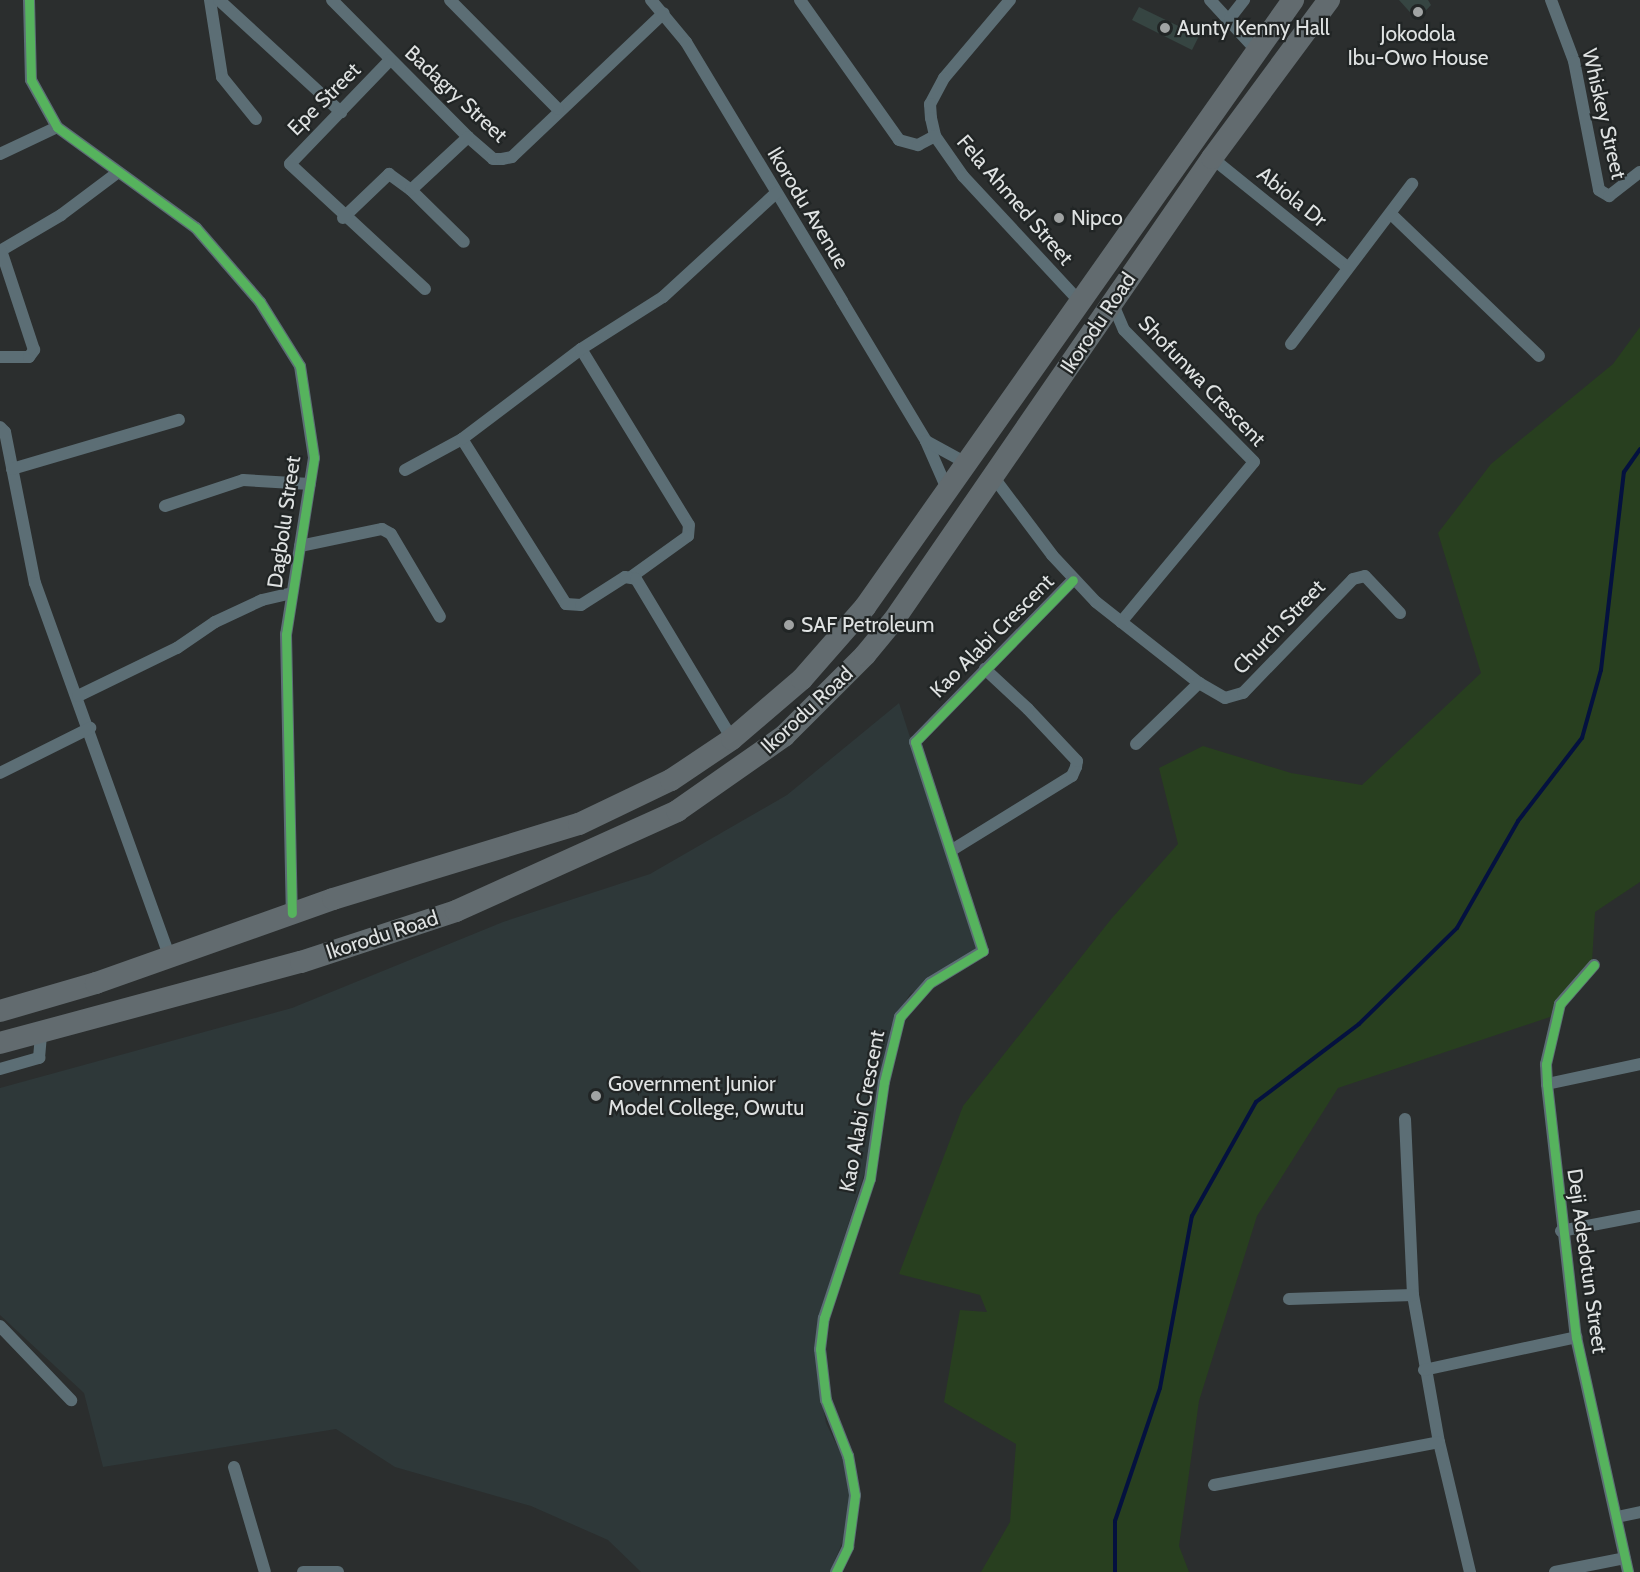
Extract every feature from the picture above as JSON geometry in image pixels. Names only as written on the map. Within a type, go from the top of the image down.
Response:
[{"type":"highway","name":"Ikorodu Road","points":[[0,1011],[96,984],[169,955],[292,913],[579,824],[671,780],[732,739],[832,647],[968,464],[1293,0]]},
{"type":"highway","name":"Ikorodu Road","points":[[0,1043],[41,1034],[349,948],[456,911],[677,811],[784,736],[865,655],[1212,158],[1329,0]]},
{"type":"street","name":"Dagbolu Street","points":[[29,0],[31,80],[57,127],[196,228],[285,338],[300,366],[307,397],[314,458],[292,593],[285,694],[292,913]]},
{"type":"street","points":[[210,0],[222,77],[256,119]]},
{"type":"street","points":[[219,0],[341,112]]},
{"type":"street","name":"Badagry Street","points":[[332,0],[390,60],[493,159],[512,157],[558,109],[664,13]]},
{"type":"street","points":[[450,0],[558,109]]},
{"type":"street","name":"Ikorodu Avenue","points":[[651,0],[664,13],[926,441],[948,492]]},
{"type":"street","points":[[800,0],[899,140],[918,145],[935,136]]},
{"type":"street","name":"Fela Ahmed Street","points":[[1010,0],[935,92],[930,104],[935,136],[963,176],[1081,303]]},
{"type":"street","points":[[1210,0],[1230,18],[1256,50]]},
{"type":"street","points":[[1230,18],[1245,0]]},
{"type":"street","name":"Whiskey Street","points":[[1551,0],[1574,61],[1599,190],[1609,196],[1640,172]]},
{"type":"street","name":"Epe Street","points":[[343,218],[290,164],[390,60]]},
{"type":"street","points":[[0,154],[57,127]]},
{"type":"street","points":[[411,190],[468,137]]},
{"type":"street","name":"Abiola Dr","points":[[1212,158],[1347,267]]},
{"type":"street","points":[[0,357],[29,357],[34,350],[1,250],[62,215],[117,172]]},
{"type":"street","points":[[425,289],[343,218],[389,174],[411,190],[464,242]]},
{"type":"street","points":[[1291,344],[1412,184]]},
{"type":"street","points":[[405,470],[462,439],[581,349],[663,297],[776,193]]},
{"type":"street","points":[[1391,214],[1539,356]]},
{"type":"street","name":"Shofunwa Crescent","points":[[1112,302],[1124,330],[1254,462],[1121,622]]},
{"type":"street","points":[[462,439],[566,604],[581,605],[631,577],[688,536],[689,525],[581,349]]},
{"type":"street","points":[[12,469],[179,420]]},
{"type":"street","points":[[0,427],[12,469],[35,583],[90,728],[169,955]]},
{"type":"street","points":[[926,441],[968,464]]},
{"type":"street","name":"Church Street","points":[[992,475],[1073,580],[1121,622],[1199,683],[1225,698],[1243,693],[1320,608],[1359,576],[1365,576],[1400,613]]},
{"type":"street","points":[[165,506],[243,480],[310,484]]},
{"type":"street","points":[[300,546],[382,529],[391,534],[440,617]]},
{"type":"street","points":[[631,577],[732,739]]},
{"type":"street","name":"Kao Alabi Crescent","points":[[836,1572],[848,1547],[855,1495],[848,1456],[830,1418],[820,1332],[870,1179],[884,1082],[900,1017],[930,983],[983,951],[915,742],[1073,580]]},
{"type":"street","points":[[78,696],[177,648],[224,618],[262,600],[292,593]]},
{"type":"street","points":[[952,850],[1072,776],[1077,762],[1028,709],[985,669]]},
{"type":"street","points":[[1136,744],[1199,683]]},
{"type":"street","points":[[0,772],[90,728]]},
{"type":"street","name":"Deji Adedotun Street","points":[[1594,965],[1560,1004],[1546,1064],[1547,1084],[1561,1231],[1576,1336],[1628,1572]]},
{"type":"street","points":[[0,1069],[39,1058],[41,1034]]},
{"type":"street","points":[[1547,1084],[1640,1064]]},
{"type":"street","points":[[1405,1119],[1413,1295],[1424,1370],[1470,1572]]},
{"type":"street","points":[[1561,1231],[1640,1216]]},
{"type":"street","points":[[1289,1299],[1413,1295]]},
{"type":"street","points":[[0,1326],[71,1400]]},
{"type":"street","points":[[1424,1370],[1576,1336]]},
{"type":"street","points":[[1214,1485],[1439,1442]]},
{"type":"street","points":[[234,1467],[265,1572]]},
{"type":"street","points":[[1617,1517],[1640,1512]]},
{"type":"street","points":[[1555,1572],[1625,1558]]},
{"type":"street","points":[[303,1572],[338,1572]]},
{"type":"shaded area","name":"Government Junior Model College, Owutu","points":[[899,703],[979,951],[910,994],[891,1026],[867,1165],[825,1298],[819,1385],[826,1423],[846,1464],[850,1497],[847,1531],[830,1572],[641,1572],[608,1540],[531,1506],[395,1467],[336,1429],[103,1467],[84,1393],[0,1315],[0,1088],[292,1008],[503,922],[650,874],[787,795]]},
{"type":"green space","points":[[1640,327],[1640,882],[1595,912],[1592,962],[1553,1016],[1338,1088],[1257,1216],[1199,1401],[1179,1546],[1189,1572],[981,1572],[1010,1522],[1016,1444],[944,1402],[960,1310],[987,1312],[980,1295],[899,1274],[963,1106],[1112,918],[1178,844],[1159,768],[1203,746],[1291,773],[1362,785],[1481,673],[1438,533],[1491,464],[1613,364]]},
{"type":"building","name":"Jokodola Ibu-Owo House","points":[[1399,0],[1428,0],[1431,5],[1417,20]]},
{"type":"building","name":"Aunty Kenny Hall","points":[[1139,7],[1199,36],[1192,50],[1132,20]]},
{"type":"waterway","points":[[1115,1572],[1115,1521],[1160,1388],[1192,1216],[1256,1102],[1359,1024],[1457,928],[1518,821],[1582,738],[1601,670],[1624,472],[1640,449]]},
{"type":"cycle path","points":[[29,0],[31,80],[57,127],[196,228],[260,302],[300,366],[314,458],[286,634],[292,913]]},
{"type":"cycle path","points":[[836,1572],[848,1547],[855,1495],[848,1456],[826,1400],[820,1349],[824,1318],[870,1179],[884,1082],[900,1017],[930,983],[983,951],[915,742],[1073,580]]},
{"type":"cycle path","points":[[1594,965],[1560,1004],[1546,1064],[1547,1084],[1576,1337],[1628,1572]]},
{"type":"place","name":"Jokodola Ibu-Owo House","points":[[1418,12]]},
{"type":"place","name":"Aunty Kenny Hall","points":[[1165,28]]},
{"type":"place","name":"Nipco","points":[[1059,218]]},
{"type":"place","name":"SAF Petroleum","points":[[789,625]]},
{"type":"place","name":"Government Junior Model College, Owutu","points":[[596,1096]]}]
